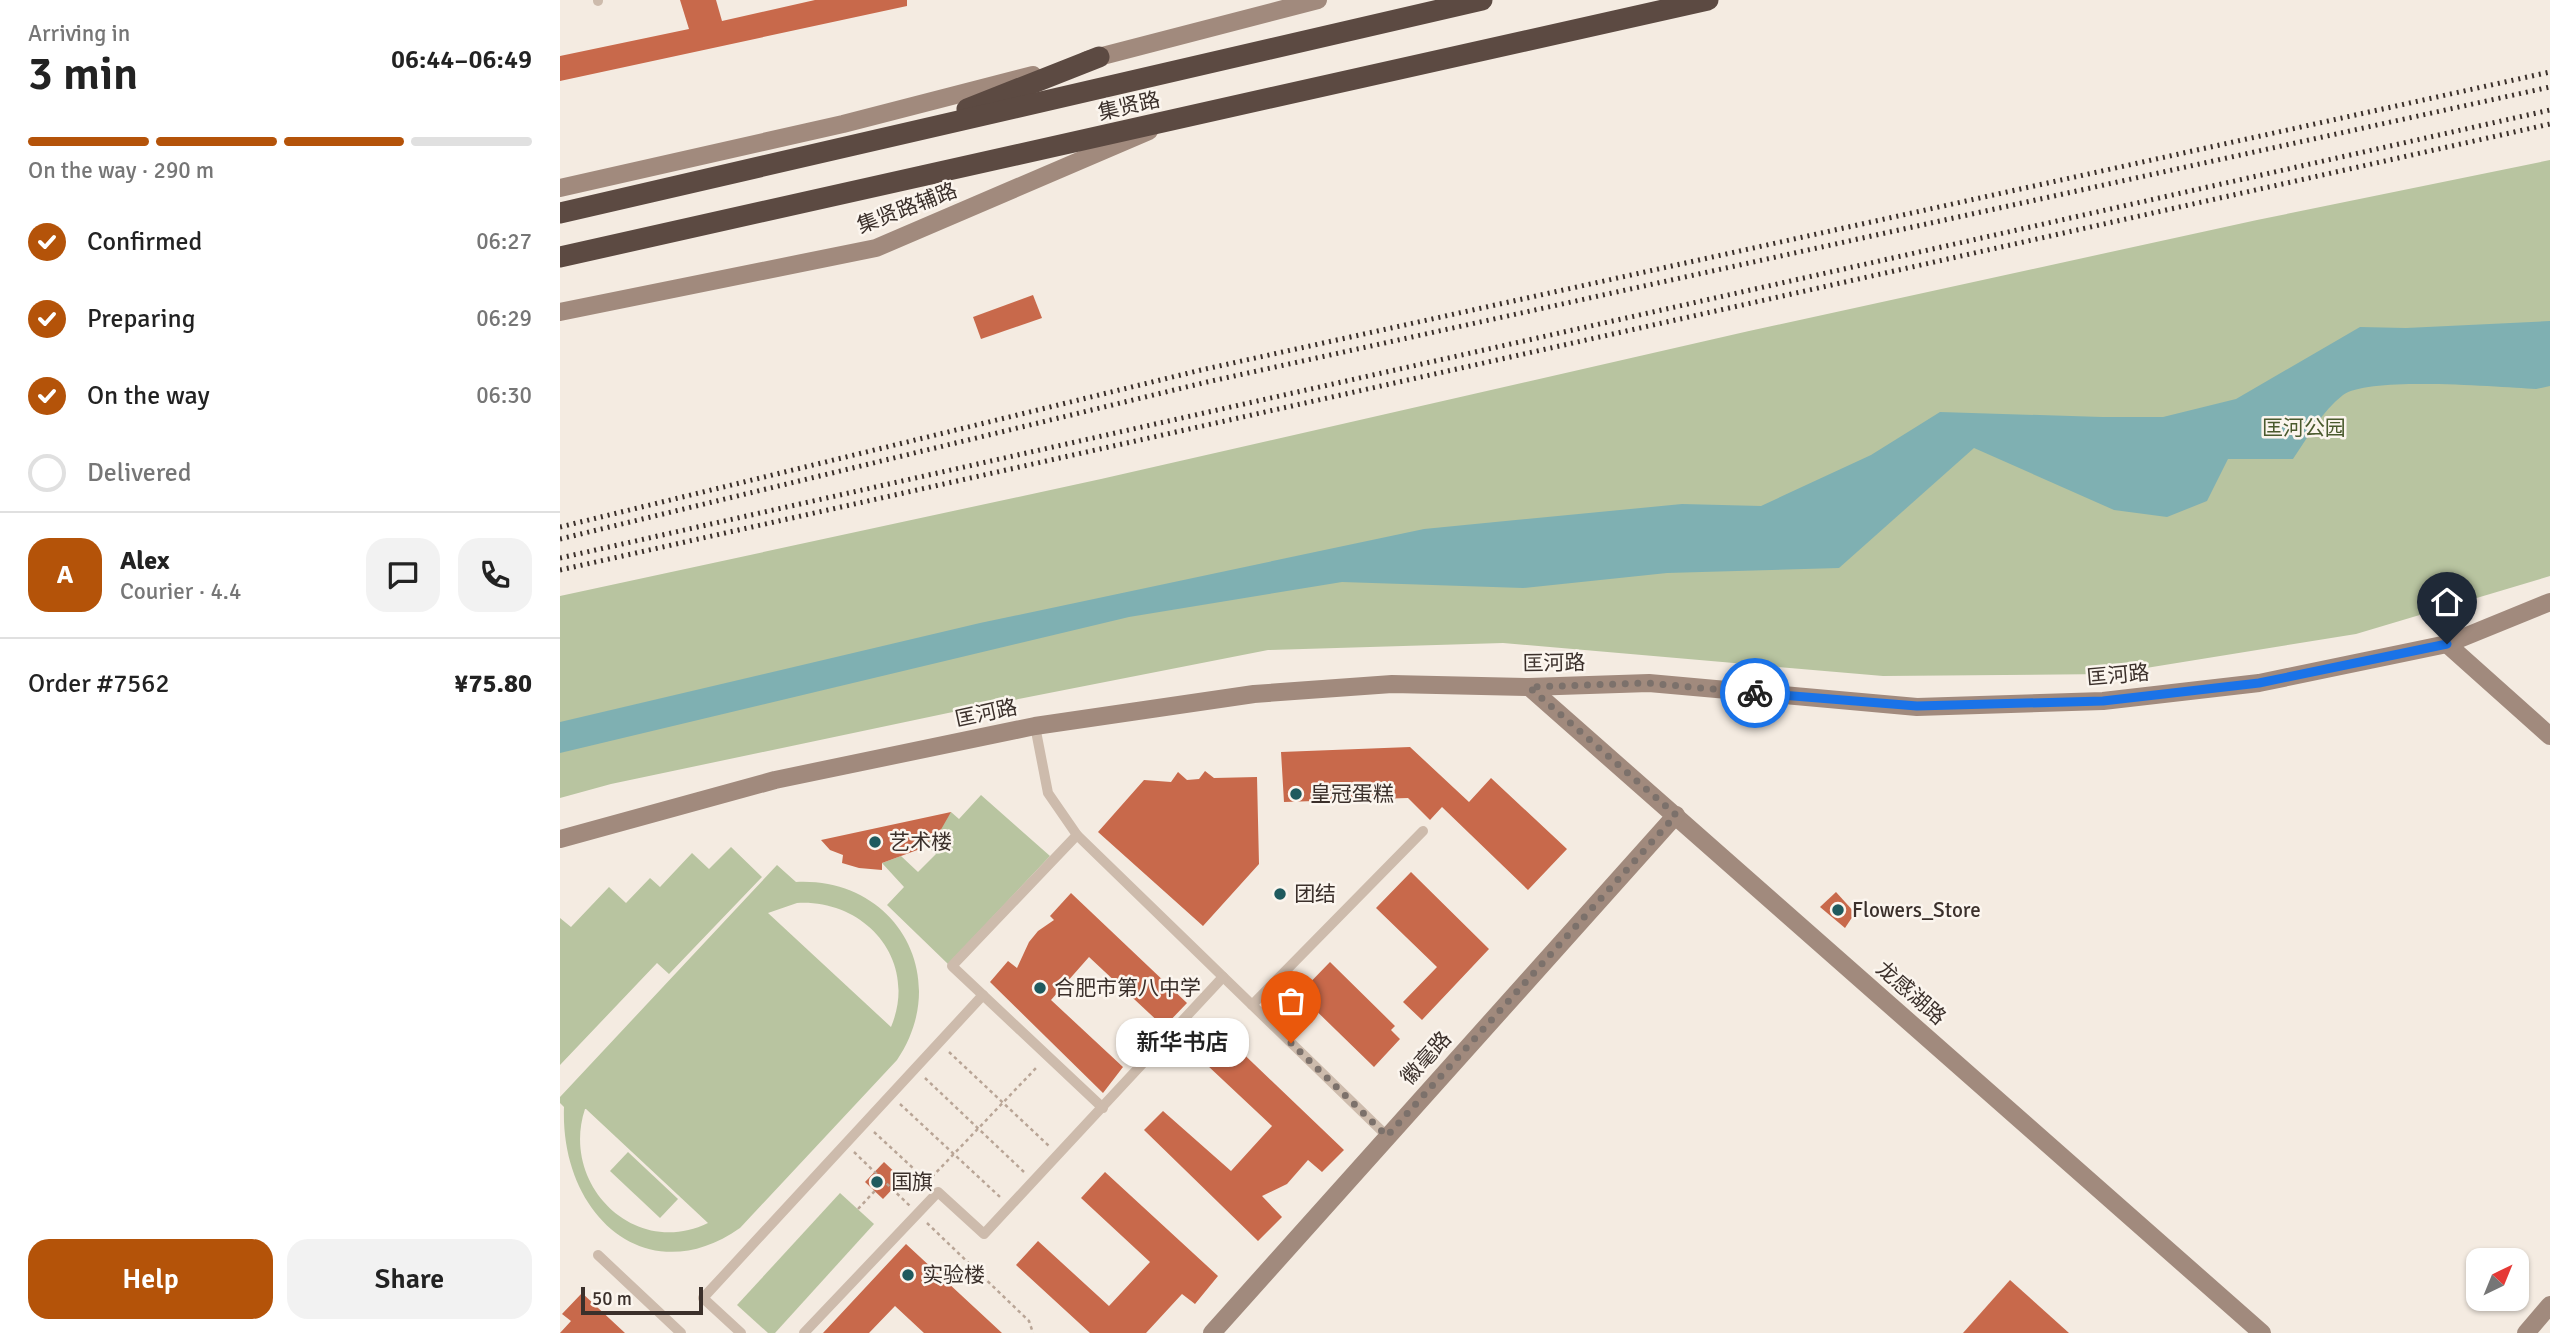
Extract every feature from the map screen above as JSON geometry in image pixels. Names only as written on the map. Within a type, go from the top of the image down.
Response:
[{"type":"highway","name":"集贤路","points":[[560,213],[1482,0]]},
{"type":"highway","name":"集贤路","points":[[560,257],[1708,0]]},
{"type":"highway","points":[[898,136],[1099,57]]},
{"type":"street","points":[[560,188],[843,124],[1318,0]]},
{"type":"street","name":"集贤路辅路","points":[[560,312],[876,248],[1176,120]]},
{"type":"street","name":"匡河路","points":[[560,839],[775,780],[1035,726],[1254,694],[1392,684],[1529,687],[1648,683],[1917,706],[2103,701],[2259,683],[2447,644],[2550,601]]},
{"type":"street","points":[[2447,644],[2550,736]]},
{"type":"street","name":"龙感湖路","points":[[1529,687],[2262,1333]]},
{"type":"street","name":"徽毫路","points":[[1212,1333],[1676,815]]},
{"type":"street","points":[[2525,1333],[2550,1305]]},
{"type":"lane","points":[[1035,726],[1048,793],[1077,835],[1387,1136]]},
{"type":"lane","points":[[1252,1005],[1423,831]]},
{"type":"lane","points":[[1077,835],[952,966],[1104,1108]]},
{"type":"lane","points":[[804,1333],[938,1192],[984,1234],[1223,977]]},
{"type":"lane","points":[[741,1333],[703,1298],[983,995]]},
{"type":"lane","points":[[598,1255],[681,1333]]},
{"type":"path","points":[[939,1043],[1059,1155]]},
{"type":"path","points":[[927,1182],[1047,1056]]},
{"type":"path","points":[[915,1069],[1034,1181]]},
{"type":"path","points":[[891,1095],[1010,1206]]},
{"type":"path","points":[[865,1123],[938,1192]]},
{"type":"path","points":[[846,1144],[1029,1321],[1033,1333]]},
{"type":"path","points":[[858,1209],[884,1181]]},
{"type":"green space","name":"匡河公园","points":[[2550,160],[2550,576],[2356,634],[2109,674],[1883,676],[1503,643],[1268,650],[948,713],[611,784],[560,798],[560,596],[1101,479],[1749,331],[2257,220]]},
{"type":"green space","points":[[981,795],[1050,856],[948,964],[887,905],[904,887],[882,863],[901,856],[918,872],[936,854],[925,844],[951,812],[959,819]]},
{"type":"green space","points":[[731,847],[762,877],[669,974],[657,963],[560,1065],[560,918],[571,927],[609,887],[626,903],[650,878],[660,887],[692,853],[709,869]]},
{"type":"green space","points":[[777,865],[796,882],[831,885],[862,896],[887,914],[905,938],[916,966],[919,996],[913,1028],[897,1060],[740,1228],[706,1246],[673,1252],[643,1247],[616,1233],[594,1210],[577,1181],[567,1146],[564,1107],[560,1103],[560,1097]],"holes":[[[797,903],[822,904],[844,911],[864,923],[880,938],[891,957],[898,979],[898,1002],[891,1027],[768,913]],[[586,1109],[708,1223],[680,1232],[654,1231],[630,1223],[609,1208],[593,1188],[583,1164],[580,1137]]]},
{"type":"green space","points":[[628,1152],[678,1199],[660,1218],[610,1171]]},
{"type":"green space","points":[[840,1193],[874,1224],[775,1333],[768,1333],[737,1305]]},
{"type":"water","points":[[2550,321],[2550,386],[2536,389],[2405,384],[2357,389],[2343,395],[2328,409],[2293,459],[2228,459],[2207,501],[2167,517],[2114,510],[1974,448],[1839,568],[1667,573],[1523,588],[1342,582],[1129,617],[560,753],[560,722],[980,623],[1424,529],[1682,504],[1761,506],[1871,455],[1940,412],[2163,417],[2236,399],[2360,327],[2406,328]]},
{"type":"building","points":[[680,0],[716,0],[722,21],[815,0],[907,0],[907,6],[560,81],[560,56],[689,29]]},
{"type":"building","points":[[1033,295],[1042,318],[981,339],[973,317]]},
{"type":"building","points":[[1410,747],[1469,802],[1491,778],[1567,849],[1528,890],[1442,807],[1430,820],[1408,798],[1284,802],[1281,752]]},
{"type":"building","points":[[1205,771],[1214,778],[1257,777],[1259,864],[1203,926],[1098,832],[1144,780],[1171,782],[1178,772],[1187,780],[1199,779]]},
{"type":"building","name":"艺术楼","points":[[951,812],[939,833],[920,849],[882,863],[882,870],[842,863],[843,855],[830,850],[821,840]]},
{"type":"building","points":[[1411,872],[1489,949],[1422,1020],[1403,1002],[1437,967],[1376,908]]},
{"type":"building","name":"Flowers_Store","points":[[1836,892],[1855,913],[1845,928],[1820,907]]},
{"type":"building","points":[[1071,893],[1187,1003],[1164,1027],[1089,957],[1051,1000],[1123,1067],[1103,1093],[990,982],[1008,961],[1017,968],[1029,942],[1038,931],[1054,920],[1050,916]]},
{"type":"building","points":[[1330,962],[1395,1026],[1391,1030],[1400,1039],[1374,1067],[1299,994]]},
{"type":"building","points":[[1230,1041],[1344,1150],[1322,1172],[1308,1160],[1287,1184],[1262,1196],[1282,1217],[1258,1241],[1144,1130],[1163,1111],[1231,1171],[1272,1126],[1207,1065]]},
{"type":"building","name":"国旗","points":[[884,1162],[902,1179],[883,1199],[865,1182]]},
{"type":"building","points":[[1105,1172],[1218,1276],[1195,1304],[1182,1294],[1146,1333],[1090,1333],[1016,1265],[1038,1241],[1109,1306],[1150,1262],[1081,1198]]},
{"type":"building","name":"实验楼","points":[[906,1244],[1002,1333],[924,1333],[895,1306],[869,1333],[823,1333]]},
{"type":"building","points":[[2010,1280],[2069,1333],[1963,1333]]},
{"type":"building","points":[[582,1293],[625,1333],[560,1333],[571,1321],[562,1314]]},
{"type":"railway","points":[[560,527],[1201,370],[2550,72]]},
{"type":"railway","points":[[560,539],[1207,382],[2550,87]]},
{"type":"railway","points":[[560,558],[2550,110]]},
{"type":"railway","points":[[560,570],[2550,124]]},
{"type":"way so far","points":[[1291,1043],[1387,1136],[1676,815],[1529,687],[1648,683],[1755,693]]},
{"type":"place","name":"皇冠蛋糕","points":[[1296,794]]},
{"type":"place","name":"艺术楼","points":[[875,842]]},
{"type":"place","name":"团结","points":[[1280,894]]},
{"type":"place","name":"Flowers_Store","points":[[1838,910]]},
{"type":"place","name":"合肥市第八中学","points":[[1040,988]]},
{"type":"place","name":"新华书店","points":[[1291,1043]]},
{"type":"place","name":"国旗","points":[[877,1182]]},
{"type":"place","name":"实验楼","points":[[908,1275]]},
{"type":"route","points":[[1755,693],[1917,706],[2103,701],[2259,683],[2447,644]]}]
